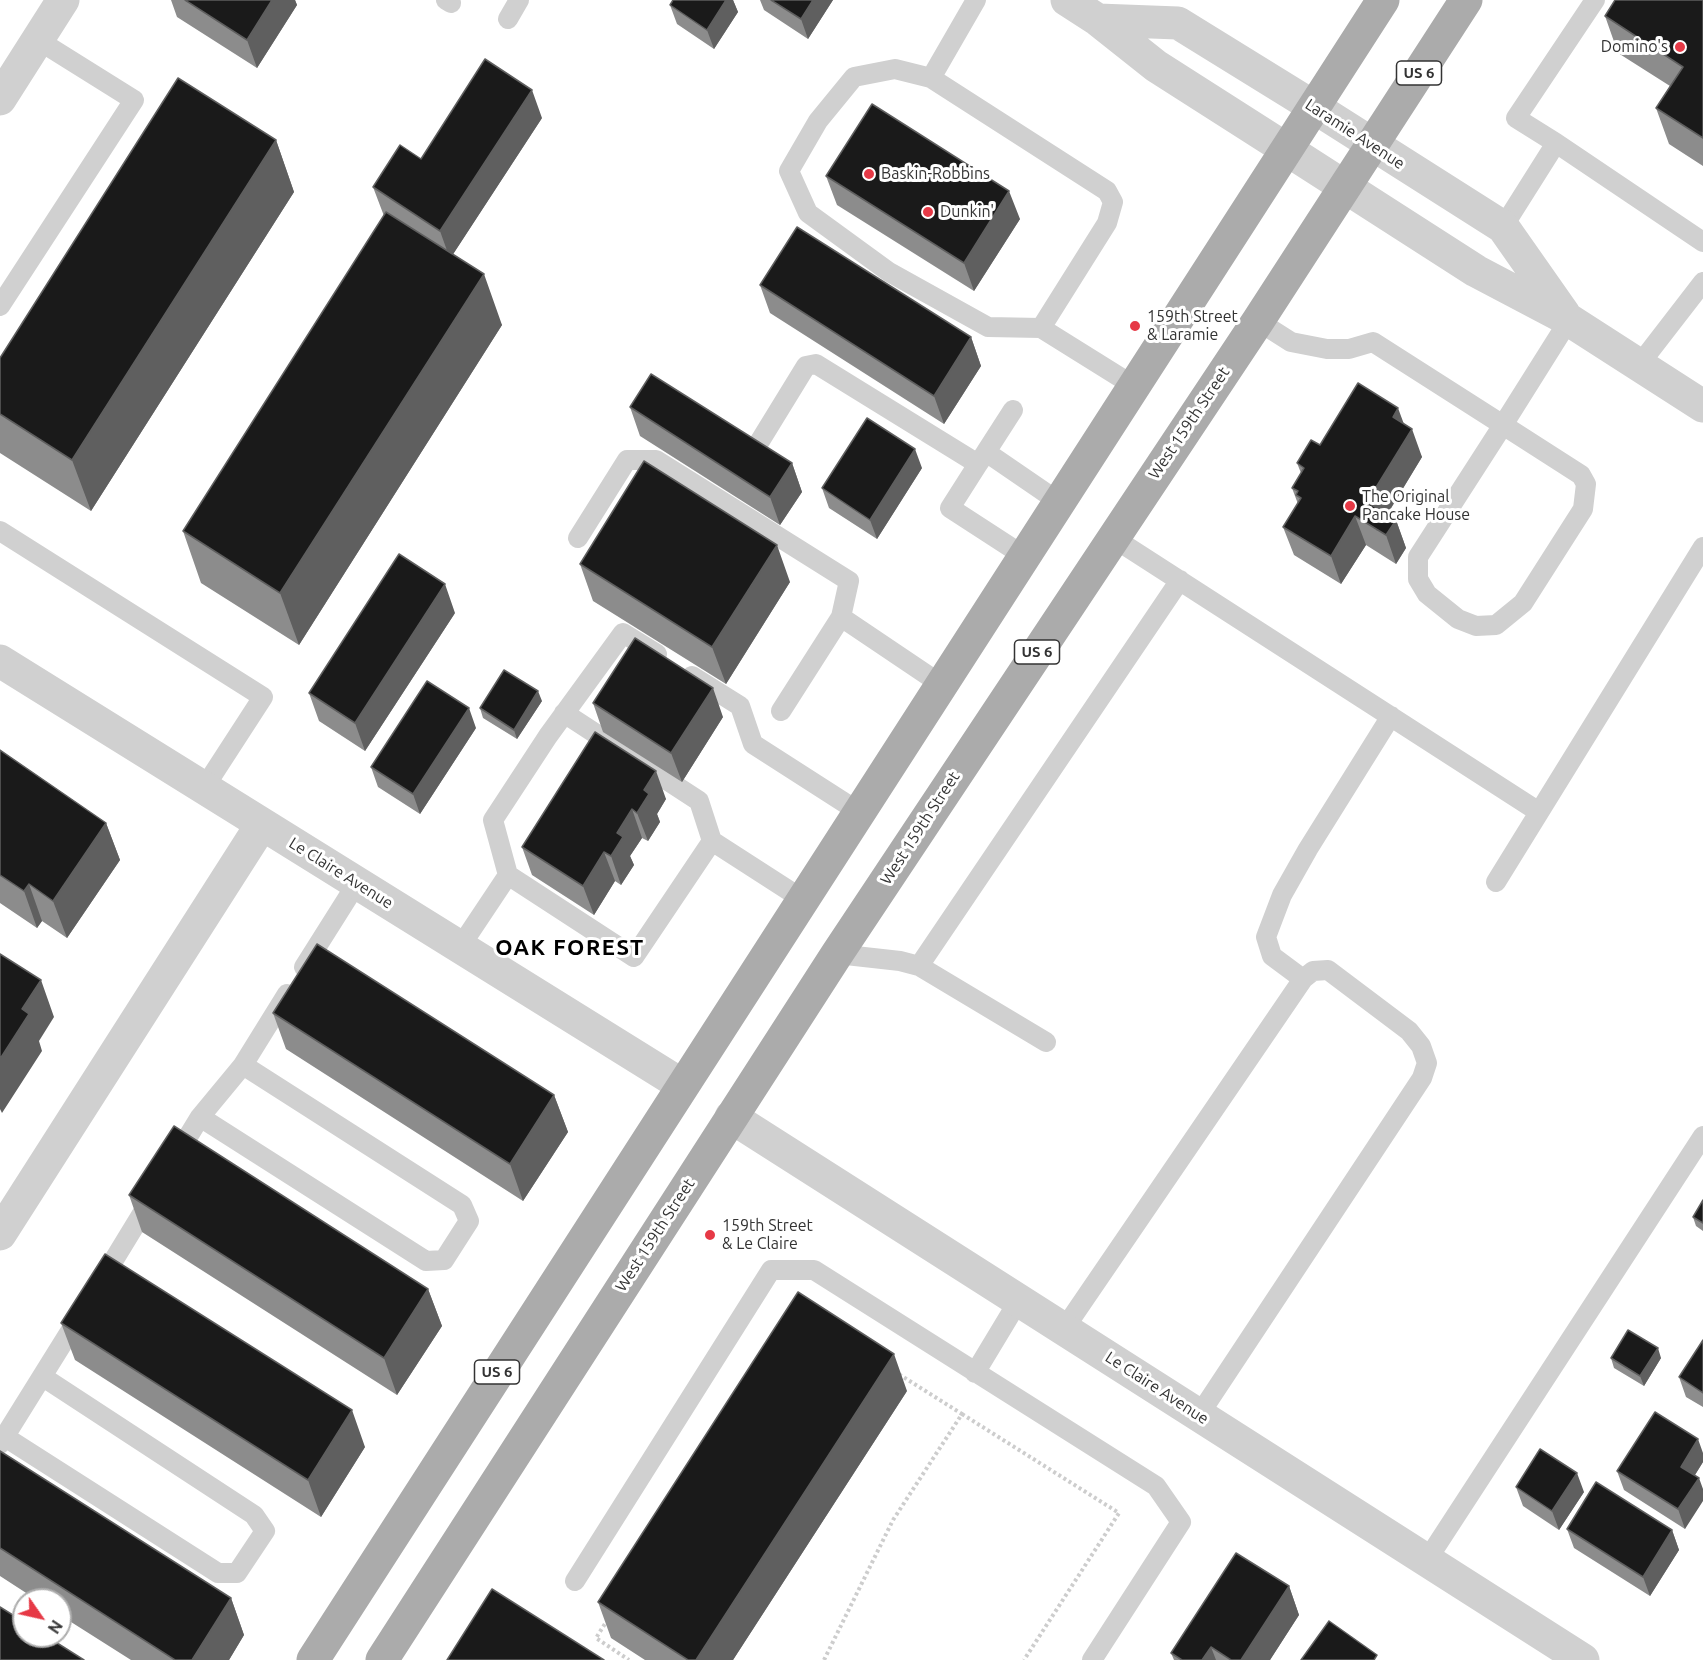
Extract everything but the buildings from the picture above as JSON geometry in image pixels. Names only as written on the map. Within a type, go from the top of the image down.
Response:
[{"type":"main road","name":"US 6","points":[[313,1660],[1383,0]]},
{"type":"main road","name":"West 159th Street","points":[[382,1660],[837,954],[1112,537],[1258,321],[1466,0]]},
{"type":"street","points":[[0,99],[63,0]]},
{"type":"street","name":"Laramie Avenue","points":[[1067,0],[1104,10],[1178,23],[1503,227],[1569,320]]},
{"type":"street","name":"Laramie Avenue","points":[[1104,10],[1156,66],[1476,271],[1569,320],[1703,406]]},
{"type":"street","name":"Le Claire Avenue","points":[[0,661],[682,1085]]},
{"type":"street","points":[[0,1234],[262,824]]},
{"type":"street","name":"Le Claire Avenue","points":[[731,1117],[1583,1660]]},
{"type":"lane","points":[[508,20],[519,0]]},
{"type":"lane","points":[[931,78],[976,0]]},
{"type":"lane","points":[[1595,0],[1516,118],[1703,242]]},
{"type":"lane","points":[[0,306],[134,100],[38,40]]},
{"type":"lane","points":[[1041,328],[1107,223],[1113,202],[1107,191],[931,78],[895,69],[854,77],[818,121],[789,171],[808,213],[890,272],[988,327],[1041,328],[1134,386]]},
{"type":"lane","points":[[1503,227],[1556,143]]},
{"type":"lane","points":[[1639,365],[1703,282]]},
{"type":"lane","points":[[1258,321],[1291,342],[1327,349],[1349,349],[1373,342],[1503,425],[1581,475],[1586,484],[1583,509],[1523,603],[1496,625],[1476,626],[1458,619],[1426,594],[1418,579],[1418,557],[1503,425],[1569,320]]},
{"type":"lane","points":[[752,454],[806,366],[816,364],[1059,502]]},
{"type":"lane","points":[[1013,410],[950,508],[1024,556]]},
{"type":"lane","points":[[578,537],[627,460],[656,460],[849,581],[842,617],[781,711]]},
{"type":"lane","points":[[0,531],[263,697],[204,788]]},
{"type":"lane","points":[[1112,537],[1539,812]]},
{"type":"lane","points":[[1496,882],[1703,547]]},
{"type":"lane","points":[[920,966],[1180,580]]},
{"type":"lane","points":[[842,617],[942,685]]},
{"type":"lane","points":[[712,841],[634,957],[508,874],[493,820],[564,713],[623,633],[740,706],[753,744],[859,812]]},
{"type":"lane","points":[[564,713],[699,801],[712,841],[802,899]]},
{"type":"lane","points":[[1303,979],[1272,956],[1266,937],[1282,895],[1390,716]]},
{"type":"lane","points":[[460,947],[508,874]]},
{"type":"lane","points":[[43,1377],[254,1515],[265,1531],[237,1573],[218,1573],[2,1441],[200,1117],[243,1065],[357,883]]},
{"type":"lane","points":[[837,954],[900,961],[920,966],[1046,1042]]},
{"type":"lane","points":[[1064,1329],[1303,979],[1313,971],[1328,970],[1409,1031],[1421,1046],[1427,1063],[1422,1077],[1199,1415]]},
{"type":"lane","points":[[200,1117],[426,1261],[444,1260],[469,1221],[462,1205],[243,1065]]},
{"type":"lane","points":[[1427,1560],[1703,1136]]},
{"type":"lane","points":[[575,1581],[771,1270],[814,1270],[1156,1486],[1181,1522],[1092,1660]]},
{"type":"lane","points":[[975,1373],[1019,1300]]},
{"type":"path","points":[[896,1372],[1119,1513],[1024,1660]]},
{"type":"path","points":[[824,1660],[893,1520],[962,1414]]},
{"type":"path","points":[[609,1618],[596,1638],[629,1660]]},
{"type":"place","name":"Domino's","points":[[1680,47]]},
{"type":"place","name":"Baskin-Robbins","points":[[869,174]]},
{"type":"place","name":"Dunkin'","points":[[928,212]]},
{"type":"place","name":"159th Street & Laramie","points":[[1135,326]]},
{"type":"place","name":"The Original Pancake House","points":[[1350,506]]},
{"type":"place","name":"159th Street & Le Claire","points":[[710,1235]]},
{"type":"district","name":"OAK FOREST","points":[[570,948]]}]
